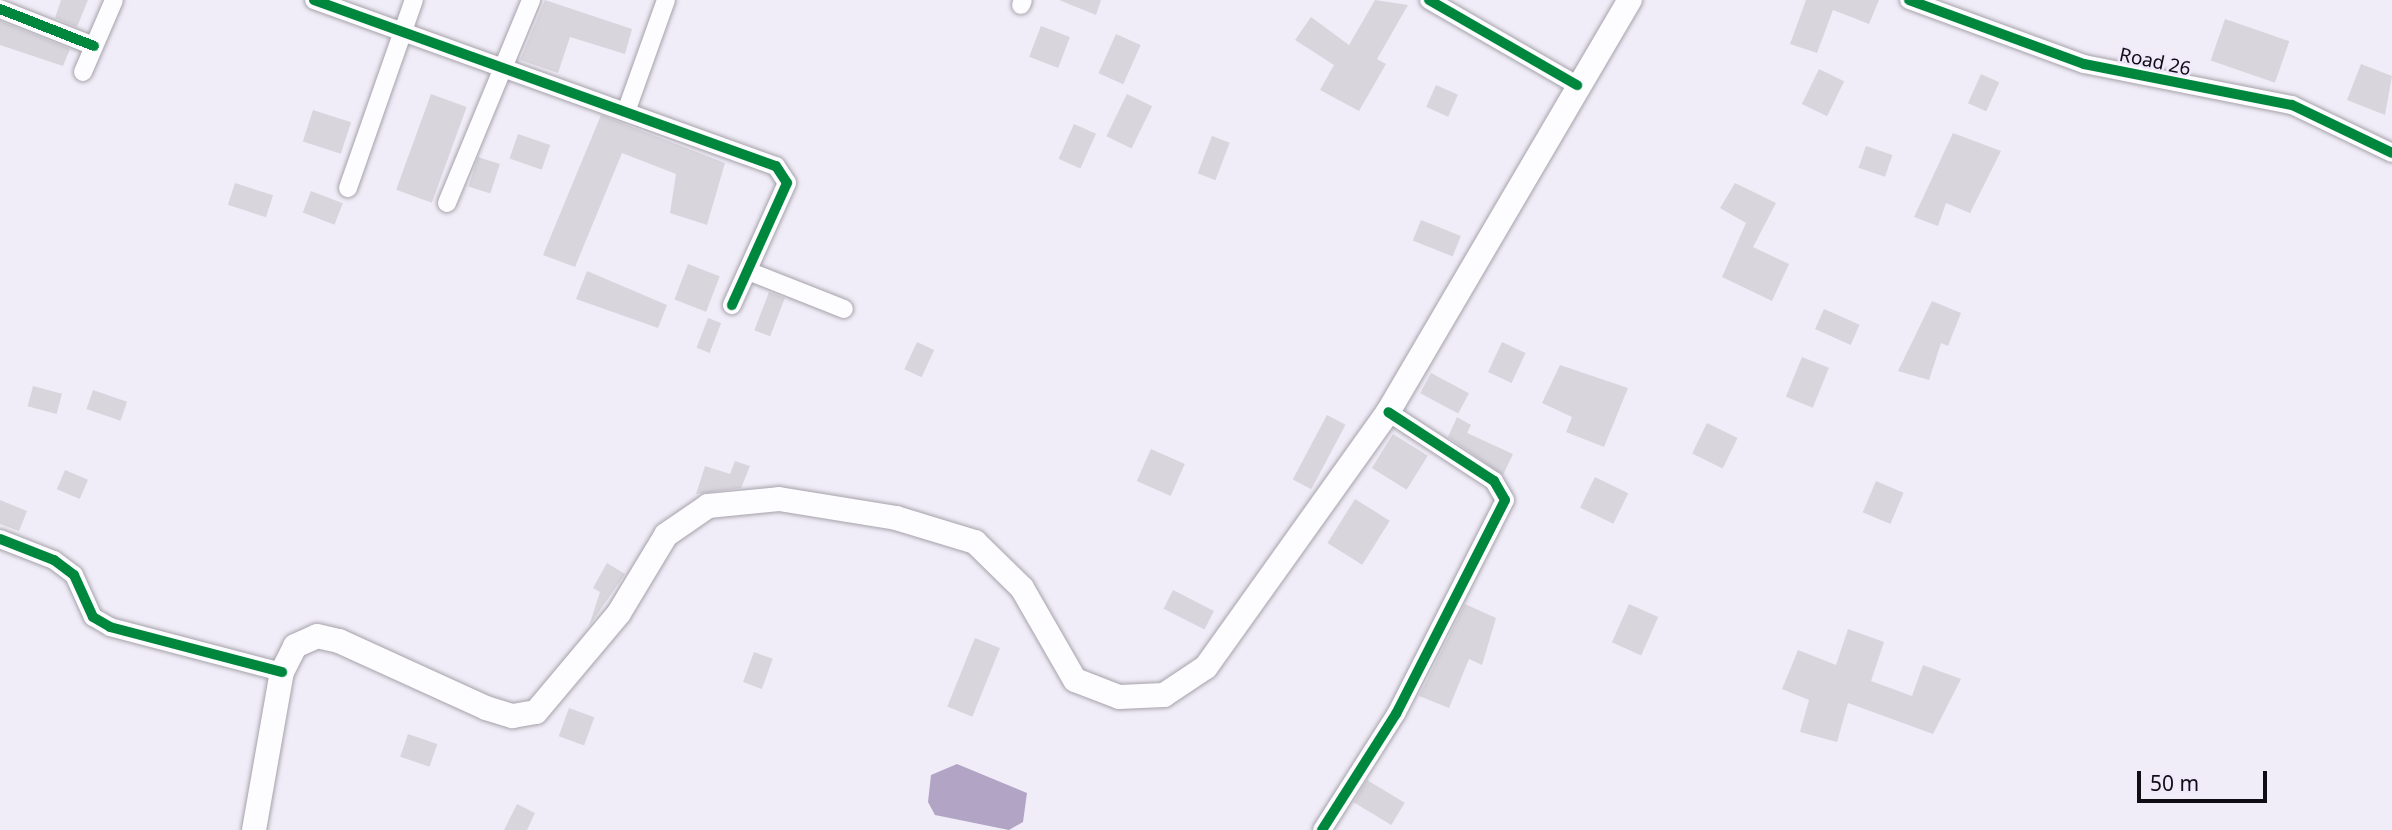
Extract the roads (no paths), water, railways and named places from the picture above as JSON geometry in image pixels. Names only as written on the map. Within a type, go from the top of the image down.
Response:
[{"type":"main road","points":[[254,830],[282,672],[295,646],[317,636],[486,708],[513,716],[536,712],[619,613],[666,536],[708,506],[779,499],[896,518],[975,542],[1022,588],[1075,680],[1119,697],[1164,695],[1206,667],[1388,412],[1577,85],[1630,0]]},
{"type":"street","points":[[83,72],[114,0]]},
{"type":"street","points":[[314,0],[404,29],[627,110],[784,173],[787,183],[733,305]]},
{"type":"street","points":[[348,188],[414,0]]},
{"type":"street","points":[[447,203],[531,0]]},
{"type":"street","points":[[627,110],[666,0]]},
{"type":"street","points":[[1429,0],[1577,85]]},
{"type":"street","name":"Road 26","points":[[1909,0],[2084,64],[2292,105],[2392,153]]},
{"type":"street","points":[[0,9],[94,46]]},
{"type":"street","points":[[748,271],[844,309]]},
{"type":"street","points":[[1322,830],[1396,714],[1505,500],[1494,481],[1388,412]]},
{"type":"street","points":[[0,539],[54,560],[74,575],[93,617],[110,627],[282,672]]}]
